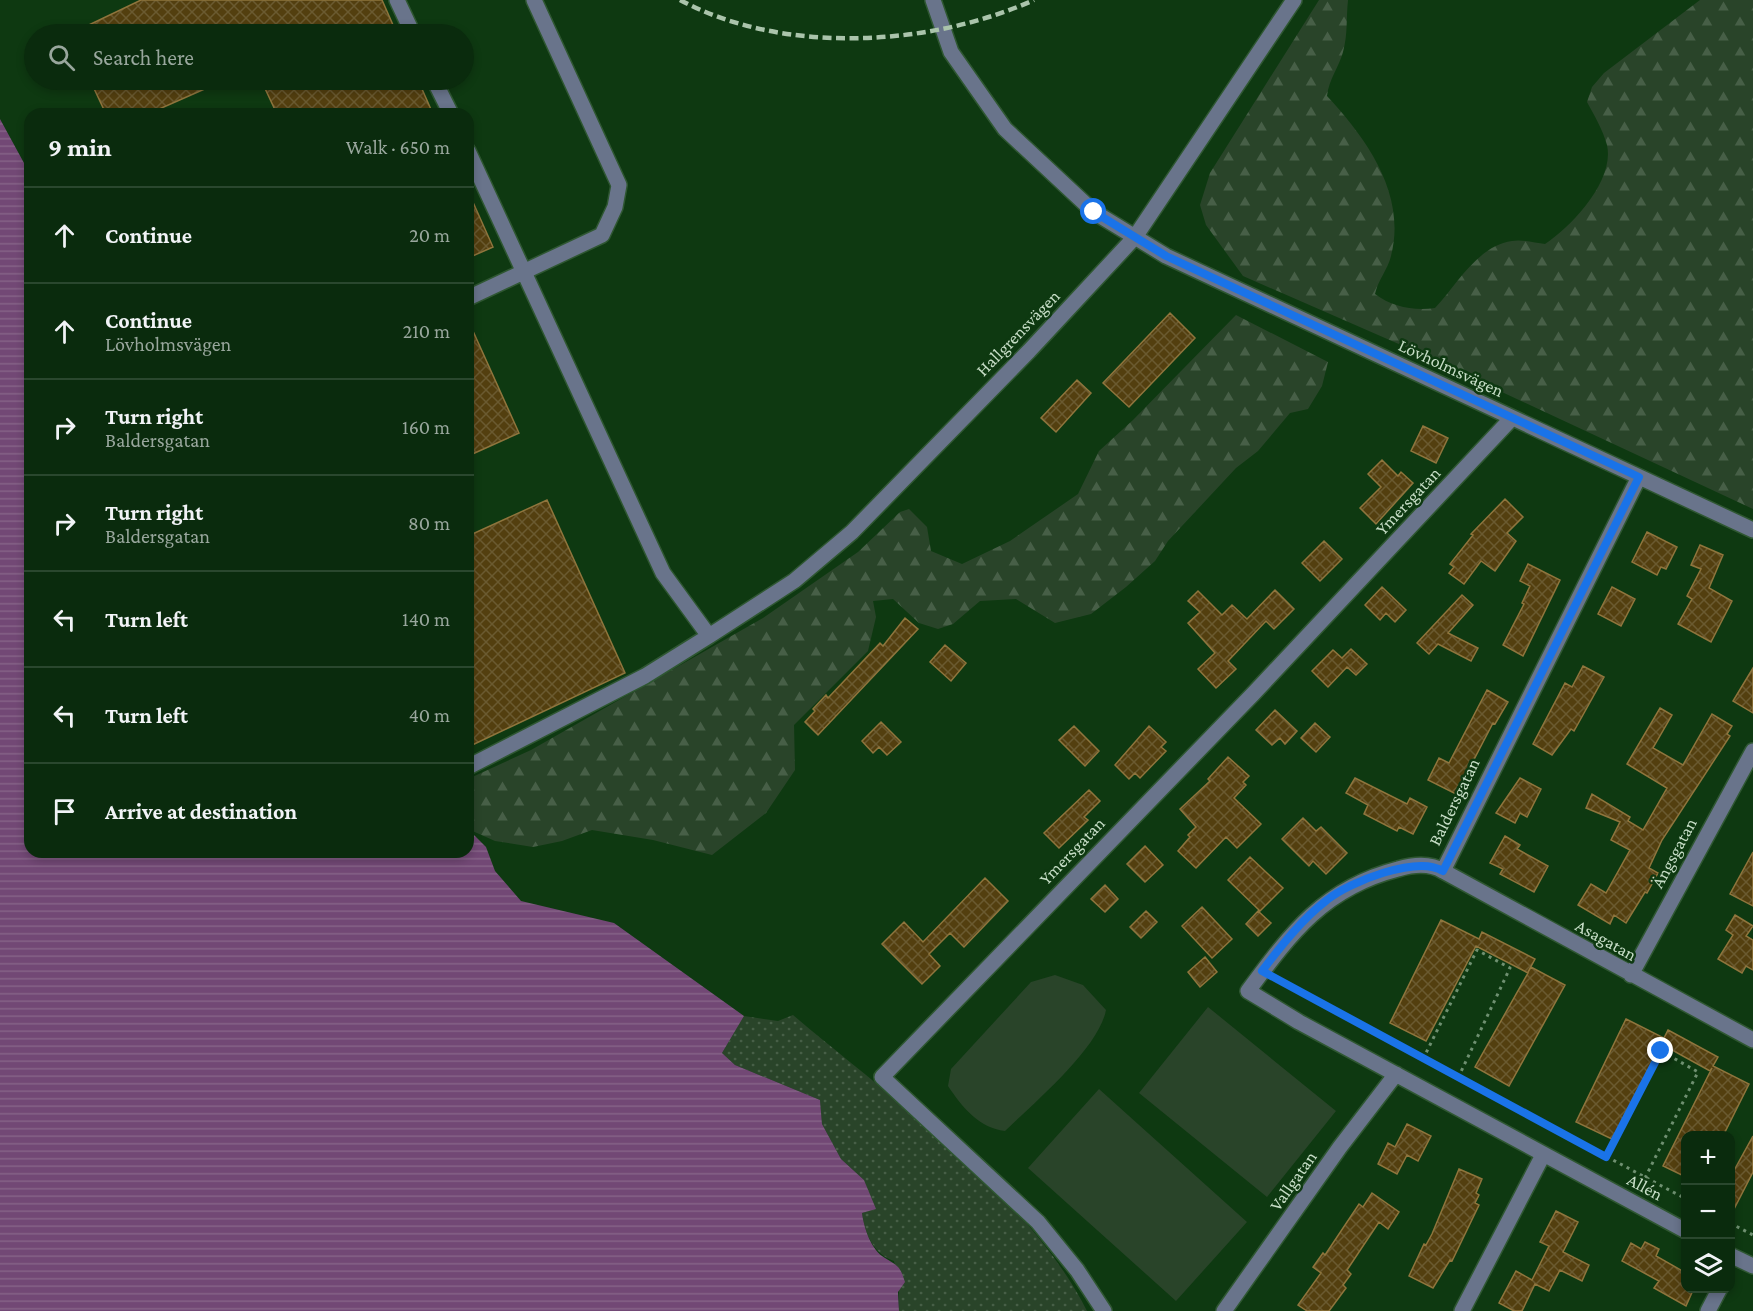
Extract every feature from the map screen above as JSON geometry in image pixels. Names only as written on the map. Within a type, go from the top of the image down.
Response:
[{"type":"street","points":[[397,0],[408,24]]},
{"type":"street","points":[[474,295],[603,235],[615,207],[619,185],[534,0]]},
{"type":"street","name":"Lövholmsvägen","points":[[933,0],[951,52],[1005,129],[1094,212],[1166,256],[1753,530]]},
{"type":"street","name":"Hallgrensvägen","points":[[474,764],[645,676],[794,581],[852,532],[1029,351],[1135,237],[1294,0]]},
{"type":"street","points":[[439,90],[447,108]]},
{"type":"street","points":[[474,164],[663,573],[709,636]]},
{"type":"street","name":"Ymersgatan","points":[[1104,1311],[1077,1270],[1038,1222],[882,1077],[1253,694],[1512,418]]},
{"type":"street","name":"Baldersgatan","points":[[1396,1074],[1299,1022],[1248,991],[1284,942],[1328,899],[1383,873],[1411,865],[1437,867],[1443,871],[1639,477]]},
{"type":"street","name":"Ängsgatan","points":[[1630,975],[1753,751]]},
{"type":"street","name":"Asagatan","points":[[1443,871],[1630,975],[1753,1040]]},
{"type":"street","name":"Allén","points":[[1396,1074],[1681,1228]]},
{"type":"street","name":"Vallgatan","points":[[1224,1311],[1340,1147],[1396,1074]]},
{"type":"street","points":[[1462,1311],[1543,1155]]},
{"type":"street","points":[[1735,1262],[1753,1266]]},
{"type":"street","points":[[1708,1311],[1717,1293]]},
{"type":"path","points":[[1423,1059],[1477,950],[1510,968],[1458,1078]]},
{"type":"path","points":[[1262,971],[1681,1196]]},
{"type":"path","points":[[1606,1157],[1661,1051],[1698,1072],[1645,1178]]},
{"type":"path","points":[[1735,1225],[1753,1235]]},
{"type":"green space","points":[[1319,0],[1348,0],[1345,45],[1327,96],[1356,130],[1380,168],[1393,211],[1394,233],[1391,256],[1375,294],[1396,305],[1419,309],[1435,308],[1478,258],[1488,250],[1500,244],[1516,241],[1545,244],[1579,214],[1598,187],[1608,159],[1605,139],[1587,102],[1592,87],[1604,73],[1700,0],[1753,0],[1753,509],[1401,345],[1243,276],[1206,225],[1200,205],[1210,173]]},
{"type":"green space","points":[[1236,315],[1328,362],[1322,386],[1308,409],[1290,413],[1258,451],[1236,468],[1168,541],[1155,561],[1091,614],[1055,623],[1016,599],[980,601],[953,624],[938,629],[919,623],[893,599],[873,601],[876,617],[868,651],[794,725],[795,770],[766,813],[712,855],[653,840],[592,830],[562,841],[533,847],[495,841],[474,832],[474,776],[531,750],[763,618],[858,552],[900,512],[909,509],[927,527],[931,551],[962,564],[1010,541],[1078,494],[1099,451],[1133,420]]},
{"type":"green space","points":[[1055,975],[1083,985],[1106,1010],[1101,1025],[1079,1058],[1005,1131],[987,1126],[965,1109],[948,1086],[951,1069],[1031,982]]},
{"type":"green space","points":[[1208,1007],[1336,1111],[1267,1197],[1139,1093]]},
{"type":"green space","points":[[793,1015],[914,1115],[994,1188],[1030,1227],[1061,1268],[1087,1311],[899,1311],[899,1287],[894,1261],[875,1248],[863,1221],[862,1213],[875,1209],[864,1180],[841,1159],[822,1124],[820,1100],[735,1065],[722,1053],[744,1016],[778,1021]]},
{"type":"green space","points":[[1099,1089],[1247,1222],[1176,1301],[1028,1168]]},
{"type":"shaded area","points":[[0,119],[24,163],[24,858],[474,858],[474,835],[486,847],[495,871],[521,901],[614,923],[744,1016],[722,1053],[735,1065],[820,1100],[822,1124],[841,1159],[864,1180],[876,1209],[862,1213],[869,1238],[880,1254],[900,1269],[905,1282],[898,1292],[899,1311],[0,1311]]},
{"type":"building","points":[[141,0],[382,0],[393,24],[91,24]]},
{"type":"building","points":[[95,90],[202,90],[162,108],[103,108]]},
{"type":"building","points":[[266,90],[422,90],[430,108],[274,108]]},
{"type":"building","points":[[474,204],[493,247],[474,255]]},
{"type":"building","points":[[1170,313],[1195,338],[1129,407],[1103,383]]},
{"type":"building","points":[[474,333],[519,433],[474,453]]},
{"type":"building","points":[[1077,380],[1091,393],[1056,432],[1041,418]]},
{"type":"building","points":[[1423,426],[1448,438],[1436,463],[1411,451]]},
{"type":"building","points":[[1382,460],[1398,476],[1401,472],[1413,483],[1376,524],[1360,508],[1381,487],[1368,474]]},
{"type":"building","points":[[1505,499],[1523,517],[1507,533],[1516,541],[1495,571],[1481,561],[1464,584],[1449,573],[1454,567],[1450,564],[1473,535],[1471,534]]},
{"type":"building","points":[[547,500],[625,673],[474,744],[474,533]]},
{"type":"building","points":[[1647,532],[1677,547],[1666,569],[1661,567],[1657,575],[1632,562]]},
{"type":"building","points":[[1324,541],[1342,559],[1320,581],[1302,563]]},
{"type":"building","points":[[1700,545],[1723,555],[1709,588],[1732,601],[1711,642],[1678,624],[1692,599],[1687,596],[1701,569],[1691,565]]},
{"type":"building","points":[[1528,564],[1560,580],[1523,656],[1503,645],[1524,604],[1522,603],[1530,586],[1520,581]]},
{"type":"building","points":[[1382,587],[1406,610],[1395,622],[1386,613],[1380,620],[1365,605]]},
{"type":"building","points":[[1612,587],[1635,599],[1621,626],[1598,614]]},
{"type":"building","points":[[1275,590],[1294,609],[1274,629],[1266,621],[1228,661],[1236,669],[1216,688],[1198,669],[1215,653],[1188,623],[1200,612],[1188,601],[1198,591],[1222,615],[1232,605],[1247,619]]},
{"type":"building","points":[[1462,595],[1473,605],[1448,633],[1478,648],[1471,661],[1438,644],[1429,654],[1417,643]]},
{"type":"building","points":[[905,618],[918,629],[818,735],[805,722],[815,711],[813,709],[826,695],[828,698],[880,643],[883,646]]},
{"type":"building","points":[[945,645],[966,663],[951,681],[930,662]]},
{"type":"building","points":[[1351,649],[1367,664],[1356,675],[1347,667],[1328,687],[1312,671],[1333,650],[1342,658]]},
{"type":"building","points":[[1583,666],[1604,677],[1574,731],[1571,729],[1552,755],[1533,744],[1565,683],[1572,687]]},
{"type":"building","points":[[1753,668],[1753,713],[1733,701]]},
{"type":"building","points":[[1487,690],[1508,702],[1495,724],[1493,723],[1456,794],[1428,780],[1439,758],[1449,763]]},
{"type":"building","points":[[1660,708],[1672,715],[1653,748],[1683,765],[1712,714],[1732,726],[1727,734],[1730,736],[1662,840],[1649,868],[1658,873],[1647,893],[1645,892],[1626,923],[1614,915],[1610,924],[1578,905],[1591,884],[1606,893],[1630,850],[1611,840],[1620,822],[1586,808],[1592,794],[1630,817],[1628,821],[1643,830],[1667,788],[1627,764]]},
{"type":"building","points":[[1275,710],[1297,731],[1285,744],[1280,738],[1272,745],[1256,730]]},
{"type":"building","points":[[881,722],[901,742],[887,755],[879,747],[873,753],[862,741]]},
{"type":"building","points":[[1315,723],[1330,737],[1316,752],[1301,738]]},
{"type":"building","points":[[1074,726],[1099,751],[1085,766],[1059,740]]},
{"type":"building","points":[[1149,726],[1166,742],[1161,747],[1166,751],[1140,778],[1135,773],[1129,779],[1115,765]]},
{"type":"building","points":[[1228,757],[1249,776],[1243,782],[1246,785],[1234,798],[1261,824],[1237,848],[1226,837],[1196,868],[1178,851],[1196,827],[1180,809],[1210,781],[1208,779]]},
{"type":"building","points":[[1355,778],[1407,804],[1410,798],[1427,807],[1413,834],[1399,827],[1397,831],[1364,814],[1368,805],[1346,793]]},
{"type":"building","points":[[1520,778],[1541,789],[1527,817],[1520,813],[1515,823],[1496,813]]},
{"type":"building","points":[[1089,790],[1100,801],[1084,817],[1088,820],[1059,848],[1044,833]]},
{"type":"building","points":[[1303,818],[1316,831],[1321,827],[1347,853],[1326,874],[1313,861],[1309,866],[1282,839]]},
{"type":"building","points":[[1505,836],[1520,845],[1517,849],[1548,866],[1534,892],[1500,874],[1503,869],[1490,863]]},
{"type":"building","points":[[1145,846],[1163,865],[1145,882],[1127,864]]},
{"type":"building","points":[[1753,852],[1753,906],[1730,894]]},
{"type":"building","points":[[1250,857],[1283,888],[1260,911],[1228,880]]},
{"type":"building","points":[[985,878],[1008,901],[964,947],[950,933],[929,954],[940,966],[922,984],[882,944],[904,922],[923,942]]},
{"type":"building","points":[[1105,885],[1118,899],[1105,912],[1091,899]]},
{"type":"building","points":[[1202,907],[1232,939],[1212,958],[1182,926]]},
{"type":"building","points":[[1146,911],[1157,922],[1141,938],[1130,927]]},
{"type":"building","points":[[1258,911],[1271,923],[1258,936],[1246,924]]},
{"type":"building","points":[[1735,915],[1753,926],[1746,936],[1753,940],[1753,970],[1746,966],[1742,973],[1718,959],[1733,935],[1726,930]]},
{"type":"building","points":[[1441,920],[1479,939],[1482,932],[1535,959],[1528,972],[1531,967],[1565,985],[1509,1086],[1475,1067],[1528,973],[1476,946],[1426,1041],[1390,1023]]},
{"type":"building","points":[[1205,957],[1217,972],[1200,987],[1188,972]]},
{"type":"building","points":[[1626,1019],[1664,1038],[1614,1140],[1576,1122]]},
{"type":"building","points":[[1668,1030],[1718,1057],[1713,1066],[1749,1084],[1726,1131],[1681,1131],[1681,1175],[1663,1166],[1712,1068],[1710,1071],[1661,1044]]},
{"type":"building","points":[[1407,1124],[1431,1136],[1418,1161],[1407,1155],[1397,1174],[1378,1164],[1388,1143],[1395,1147]]},
{"type":"building","points":[[1753,1136],[1753,1172],[1735,1207],[1735,1185],[1735,1169]]},
{"type":"building","points":[[1459,1169],[1482,1179],[1476,1193],[1479,1195],[1475,1203],[1479,1205],[1452,1261],[1450,1260],[1433,1288],[1409,1276],[1424,1244],[1426,1245],[1432,1234]]},
{"type":"building","points":[[1372,1193],[1399,1212],[1388,1229],[1379,1222],[1347,1270],[1351,1274],[1343,1285],[1346,1288],[1329,1311],[1307,1311],[1298,1305],[1321,1273],[1313,1267],[1323,1253],[1325,1255],[1359,1204],[1363,1207]]},
{"type":"building","points":[[1556,1211],[1578,1222],[1563,1252],[1589,1265],[1582,1281],[1560,1270],[1549,1291],[1535,1284],[1522,1311],[1514,1311],[1499,1303],[1516,1271],[1532,1280],[1549,1246],[1540,1242]]},
{"type":"building","points":[[1645,1242],[1659,1249],[1656,1256],[1681,1270],[1681,1293],[1692,1293],[1686,1306],[1654,1288],[1659,1281],[1622,1261],[1631,1243],[1641,1249]]},
{"type":"railway","points":[[680,0],[720,18],[764,30],[810,37],[856,38],[903,35],[949,28],[993,16],[1034,0]]},
{"type":"route","points":[[1094,212],[1166,256],[1639,477],[1582,594],[1522,706],[1443,871],[1437,867],[1411,865],[1383,873],[1328,899],[1284,942],[1262,971],[1606,1157],[1661,1051]]}]
